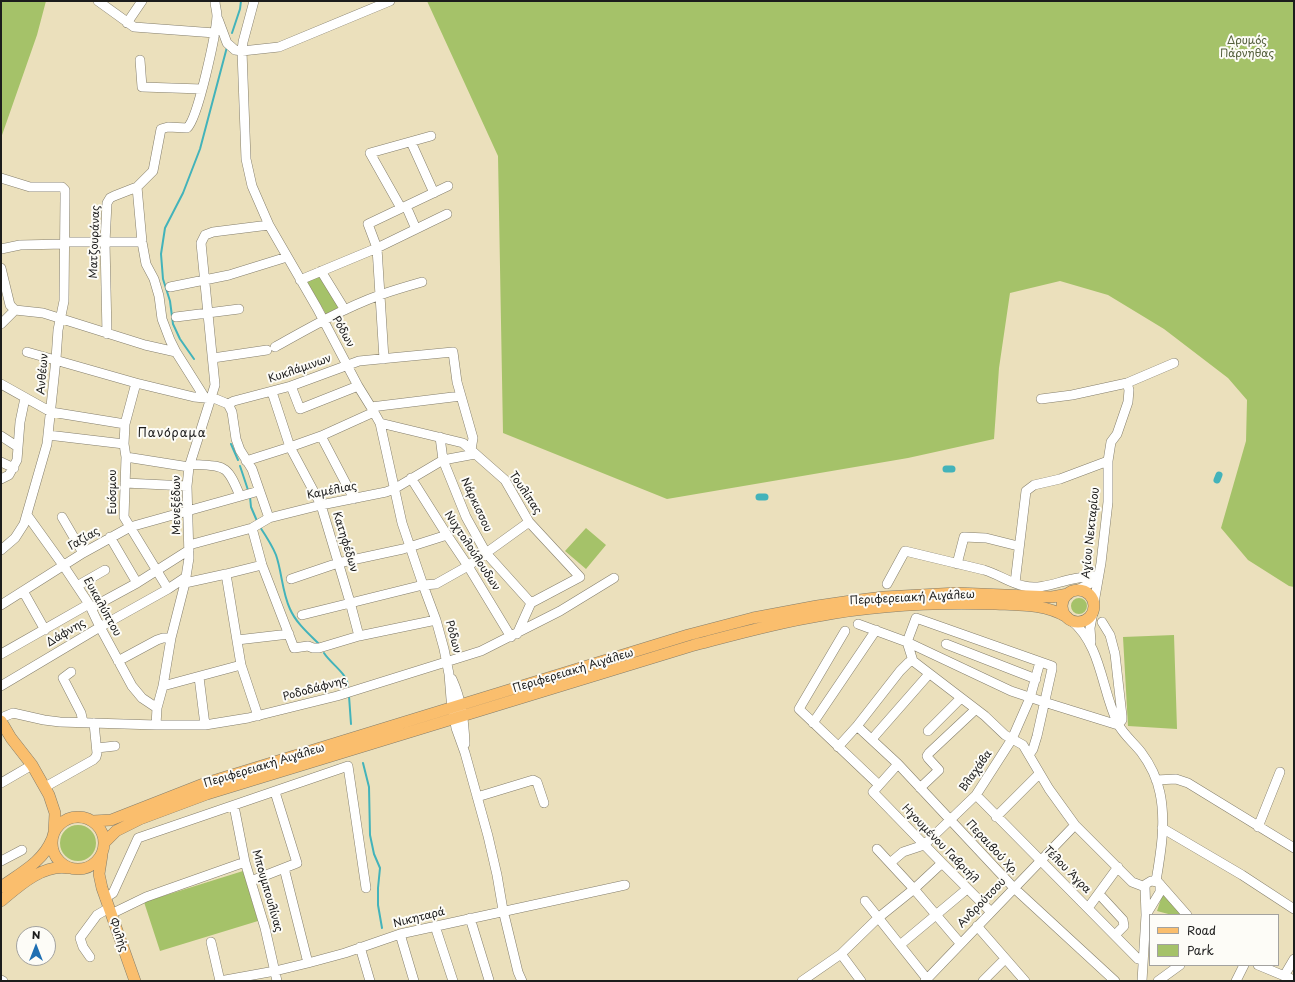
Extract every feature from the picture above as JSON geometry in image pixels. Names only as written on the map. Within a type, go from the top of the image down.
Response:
[{"type":"main road","points":[[1082,590],[1090,595],[1094,607],[1086,620],[1081,621],[1069,618],[1062,608],[1063,602],[1073,592],[1082,590]]},
{"type":"main road","name":"Περιφερειακή Αιγάλεω","points":[[105,842],[116,831],[126,825],[175,805],[688,635],[753,618],[817,606],[871,599],[924,595],[986,594],[1052,596],[1073,592]]},
{"type":"main road","name":"Περιφερειακή Αιγάλεω","points":[[93,821],[111,820],[203,784],[691,646],[756,629],[818,616],[916,605],[987,604],[1040,607],[1058,612],[1069,618]]},
{"type":"main road","points":[[1,719],[11,738],[32,765],[47,791],[55,813],[52,848],[55,856],[61,863],[73,868]]},
{"type":"main road","points":[[1,887],[25,876],[55,867],[87,868],[96,863],[102,855],[105,842],[99,827],[93,821],[70,814],[63,809],[47,791]]},
{"type":"main road","points":[[1,901],[25,876],[31,866],[45,853],[58,826],[64,821],[79,817]]},
{"type":"main road","name":"Φυλής","points":[[102,855],[100,874],[107,902],[135,981]]},
{"type":"main road","name":"Φυλής","points":[[73,868],[97,881],[107,902]]},
{"type":"street","points":[[98,1],[134,27],[215,33]]},
{"type":"street","points":[[127,23],[142,1]]},
{"type":"street","points":[[215,1],[217,14],[227,43],[235,50],[242,51],[279,48],[390,1]]},
{"type":"street","name":"Ρόδων","points":[[254,1],[242,51],[246,159],[252,186],[268,225],[317,308],[358,386],[380,423],[402,523],[436,620],[447,663],[465,753],[495,863],[503,910],[518,972],[522,981]]},
{"type":"street","points":[[140,60],[142,87],[202,89],[215,33],[217,14]]},
{"type":"street","name":"Ματζουράνας","points":[[107,334],[107,203],[110,198],[137,187],[153,171],[161,129],[168,127],[187,128],[191,123],[202,89]]},
{"type":"street","points":[[416,229],[370,153],[431,136]]},
{"type":"street","points":[[412,142],[434,193]]},
{"type":"street","name":"Ανθέων","points":[[1,178],[30,187],[64,188],[65,194],[64,301],[58,330],[51,412],[45,454],[27,515],[20,531],[8,545],[1,550]]},
{"type":"street","points":[[384,359],[377,248],[368,224],[448,186]]},
{"type":"street","points":[[137,187],[142,242],[146,264],[154,279],[159,296],[162,319],[176,352],[209,398]]},
{"type":"street","points":[[300,280],[377,248],[447,214]]},
{"type":"street","name":"Μενεξέδων","points":[[156,725],[157,708],[163,686],[171,638],[185,580],[189,547],[187,486],[190,465],[209,398],[215,386],[201,243],[205,235],[214,232],[268,225]]},
{"type":"street","points":[[1,249],[20,245],[142,242]]},
{"type":"street","points":[[170,287],[229,275],[286,257]]},
{"type":"street","points":[[1,268],[10,305],[15,310],[31,311],[60,318],[107,334],[176,352]]},
{"type":"street","points":[[321,271],[345,310]]},
{"type":"street","points":[[213,358],[271,349],[345,310],[380,295],[422,282]]},
{"type":"street","points":[[176,317],[239,309]]},
{"type":"street","points":[[1,324],[15,310]]},
{"type":"street","points":[[27,352],[56,359],[136,384],[220,400],[228,404],[232,412],[238,445],[252,469],[269,518]]},
{"type":"street","name":"Κυκλάμινων","points":[[228,404],[234,401],[291,386],[359,361],[453,352],[457,382],[461,396]]},
{"type":"street","points":[[1041,399],[1127,383],[1174,363]]},
{"type":"street","name":"Αγίου Νεκταρίου","points":[[1092,646],[1090,628],[1101,563],[1108,502],[1108,461],[1114,438],[1128,402],[1129,390],[1127,383]]},
{"type":"street","points":[[1,384],[51,412],[125,424]]},
{"type":"street","name":"Ευόσμου","points":[[136,384],[125,424],[124,444],[126,458],[124,517],[168,589]]},
{"type":"street","points":[[291,386],[300,410],[358,386]]},
{"type":"street","name":"Κατηφέδων","points":[[272,392],[290,447],[321,505],[359,636]]},
{"type":"street","points":[[246,461],[321,436],[373,409],[461,396],[473,438],[473,452]]},
{"type":"street","points":[[1,462],[8,474],[17,460],[20,422],[25,398]]},
{"type":"street","points":[[380,423],[440,437]]},
{"type":"street","points":[[48,435],[124,444]]},
{"type":"street","points":[[1,436],[18,447]]},
{"type":"street","points":[[321,436],[354,500]]},
{"type":"street","name":"Τουλίπας","points":[[440,437],[463,443],[506,480],[529,522],[580,577],[531,603]]},
{"type":"street","name":"Νάρκισσου","points":[[440,437],[443,460],[466,517],[486,553],[531,603]]},
{"type":"street","name":"Καμέλιας","points":[[1,654],[90,606],[137,583],[157,571],[189,547],[252,528],[269,518],[321,505],[354,500],[386,492],[394,489],[443,460],[473,452]]},
{"type":"street","points":[[126,458],[222,467],[232,476],[240,496]]},
{"type":"street","points":[[1015,584],[1018,546],[1026,490],[1029,487],[1060,479],[1108,461]]},
{"type":"street","name":"Νυχτολούλουδων","points":[[411,478],[514,635]]},
{"type":"street","points":[[125,484],[187,486]]},
{"type":"street","name":"Γαζίας","points":[[1,605],[83,553],[130,527],[259,490]]},
{"type":"street","name":"Ευκαλύπτου","points":[[27,515],[64,566],[90,606],[118,661],[137,693],[157,708]]},
{"type":"street","points":[[62,517],[83,553]]},
{"type":"street","points":[[302,616],[350,602],[423,585],[436,584],[468,566],[529,522]]},
{"type":"street","points":[[252,528],[262,565],[294,648],[308,646],[319,648],[359,636],[436,620]]},
{"type":"street","points":[[291,579],[338,563],[410,547],[447,535]]},
{"type":"street","points":[[110,537],[137,583]]},
{"type":"street","points":[[957,564],[964,537],[986,538],[1018,546]]},
{"type":"street","points":[[887,584],[905,552],[993,573],[1015,584],[1031,588],[1075,578],[1098,575]]},
{"type":"street","points":[[185,580],[226,574],[262,565]]},
{"type":"street","points":[[77,586],[106,570]]},
{"type":"street","points":[[226,574],[241,665],[258,716]]},
{"type":"street","points":[[1073,592],[1089,584],[1098,575]]},
{"type":"street","name":"Ροδοδάφνης","points":[[1,719],[13,713],[51,721],[156,725],[205,725],[227,723],[258,716],[337,696],[447,663],[481,651],[560,611],[614,578]]},
{"type":"street","name":"Δάφνης","points":[[1,686],[100,627],[185,580]]},
{"type":"street","points":[[23,592],[45,630]]},
{"type":"street","points":[[514,635],[531,603]]},
{"type":"street","points":[[1029,755],[1033,749],[1037,736],[1052,666],[916,618],[907,642],[913,661],[985,716],[1005,735],[1023,745],[1040,774],[1075,825],[1132,882],[1145,887]]},
{"type":"street","points":[[1069,618],[1083,631],[1092,646],[1109,702],[1118,725],[1147,761],[1156,780],[1162,812],[1158,883],[1160,892],[1148,916]]},
{"type":"street","points":[[1102,622],[1110,635],[1115,654],[1122,716],[1122,720],[1118,725]]},
{"type":"street","points":[[858,624],[907,642],[994,683],[1030,698],[1118,725]]},
{"type":"street","points":[[813,723],[876,630]]},
{"type":"street","points":[[941,658],[951,630]]},
{"type":"street","name":"Ηγουμένου Γαβριήλ","points":[[844,631],[799,709],[838,747],[876,788],[924,845],[991,912]]},
{"type":"street","points":[[237,640],[289,634]]},
{"type":"street","points":[[118,661],[157,640],[171,638]]},
{"type":"street","points":[[946,644],[1036,679]]},
{"type":"street","points":[[838,747],[857,726],[900,671],[909,662],[913,661]]},
{"type":"street","name":"Βλαχάβα","points":[[890,863],[903,852],[924,845],[976,795],[1012,739],[1030,698],[1040,662]]},
{"type":"street","points":[[163,686],[241,665]]},
{"type":"street","points":[[71,672],[63,678],[81,713],[83,722]]},
{"type":"street","points":[[872,739],[929,674]]},
{"type":"street","points":[[199,677],[205,725]]},
{"type":"street","points":[[928,731],[961,698]]},
{"type":"street","points":[[920,788],[939,770],[928,758],[927,756],[929,753],[976,709]]},
{"type":"street","points":[[47,791],[96,757],[97,748],[94,723]]},
{"type":"street","name":"Περαιβού Χρ.","points":[[857,726],[898,764],[1014,888],[1115,981]]},
{"type":"street","points":[[97,748],[115,746]]},
{"type":"street","points":[[876,788],[898,764]]},
{"type":"street","points":[[1,783],[32,765]]},
{"type":"street","points":[[90,957],[83,947],[80,938],[113,893],[138,838],[348,766],[366,888]]},
{"type":"street","points":[[1258,827],[1280,772]]},
{"type":"street","points":[[996,817],[1040,774]]},
{"type":"street","points":[[1156,780],[1176,779],[1188,783],[1294,848]]},
{"type":"street","points":[[477,797],[534,780],[544,803]]},
{"type":"street","points":[[251,881],[297,863],[275,792]]},
{"type":"street","name":"Τέλου Άγρα","points":[[976,795],[996,817],[1041,860],[1138,959],[1142,960]]},
{"type":"street","name":"Μπουμπουλίνας","points":[[234,806],[245,862],[265,928],[277,981]]},
{"type":"street","name":"Ανδρούτσου","points":[[926,980],[1075,825]]},
{"type":"street","points":[[1162,828],[1242,875],[1294,909]]},
{"type":"street","points":[[877,849],[914,889],[960,943]]},
{"type":"street","points":[[1,860],[22,850]]},
{"type":"street","points":[[107,902],[146,897],[245,862]]},
{"type":"street","points":[[802,981],[841,954],[878,918],[914,889],[942,863]]},
{"type":"street","points":[[1088,908],[1118,867]]},
{"type":"street","points":[[284,868],[308,962]]},
{"type":"street","points":[[1142,981],[1142,960],[1148,916],[1145,887],[1148,882],[1158,883],[1186,914]]},
{"type":"street","name":"Νικηταρά","points":[[220,981],[275,971],[400,934],[503,910],[625,885]]},
{"type":"street","points":[[900,944],[967,889]]},
{"type":"street","points":[[1099,894],[1123,920],[1124,926],[1115,936]]},
{"type":"street","points":[[865,901],[900,944],[926,980]]},
{"type":"street","points":[[470,918],[489,980]]},
{"type":"street","points":[[435,926],[453,981]]},
{"type":"street","points":[[977,926],[1025,981]]},
{"type":"street","points":[[400,934],[414,981]]},
{"type":"street","points":[[211,942],[220,981]]},
{"type":"street","points":[[360,947],[370,981]]},
{"type":"street","points":[[841,954],[861,981]]},
{"type":"street","points":[[983,981],[1005,959]]},
{"type":"street","points":[[1284,976],[1294,959]]},
{"type":"street","points":[[1158,981],[1179,966]]},
{"type":"street","points":[[1236,981],[1244,966]]},
{"type":"street","points":[[1260,966],[1294,980]]},
{"type":"green space","points":[[1,1],[46,1],[37,35],[1,138]]},
{"type":"green space","name":"Δρυμός Πάρνηθας","points":[[427,1],[1294,1],[1294,587],[1289,586],[1248,560],[1221,528],[1246,441],[1247,400],[1228,378],[1164,329],[1108,295],[1060,281],[1010,293],[999,368],[994,439],[908,458],[667,499],[503,433],[498,156]]},
{"type":"green space","points":[[320,274],[341,308],[326,314],[306,280]]},
{"type":"green space","points":[[586,528],[606,545],[586,569],[565,551]]},
{"type":"green space","points":[[1079,598],[1085,600],[1087,606],[1085,612],[1079,614],[1073,612],[1071,606],[1073,600]]},
{"type":"green space","points":[[1174,635],[1177,729],[1128,726],[1123,637]]},
{"type":"green space","points":[[82,825],[91,830],[95,836],[95,850],[91,856],[82,861],[74,861],[65,856],[61,850],[60,839],[65,830],[71,826]]},
{"type":"green space","points":[[243,871],[258,921],[160,951],[144,902]]},
{"type":"green space","points":[[1163,893],[1181,914],[1168,914],[1157,911]]},
{"type":"waterway","points":[[232,33],[240,9],[241,1]]},
{"type":"waterway","points":[[194,359],[180,339],[173,324],[170,301],[163,279],[161,254],[165,228],[183,193],[200,149],[227,47]]},
{"type":"waterway","points":[[231,444],[238,460]]},
{"type":"waterway","points":[[240,466],[248,490]]},
{"type":"waterway","points":[[946,469],[952,469]]},
{"type":"waterway","points":[[1217,480],[1219,475]]},
{"type":"waterway","points":[[250,497],[251,507],[257,521]]},
{"type":"waterway","points":[[759,497],[765,497]]},
{"type":"waterway","points":[[260,527],[276,555],[285,596],[293,614],[303,628],[320,645]]},
{"type":"waterway","points":[[324,653],[345,677],[348,686]]},
{"type":"waterway","points":[[349,696],[351,724]]},
{"type":"waterway","points":[[363,763],[369,787],[370,835],[374,854],[380,868],[378,905],[382,928]]},
{"type":"district","name":"Πανόραμα","points":[[172,434]]}]
